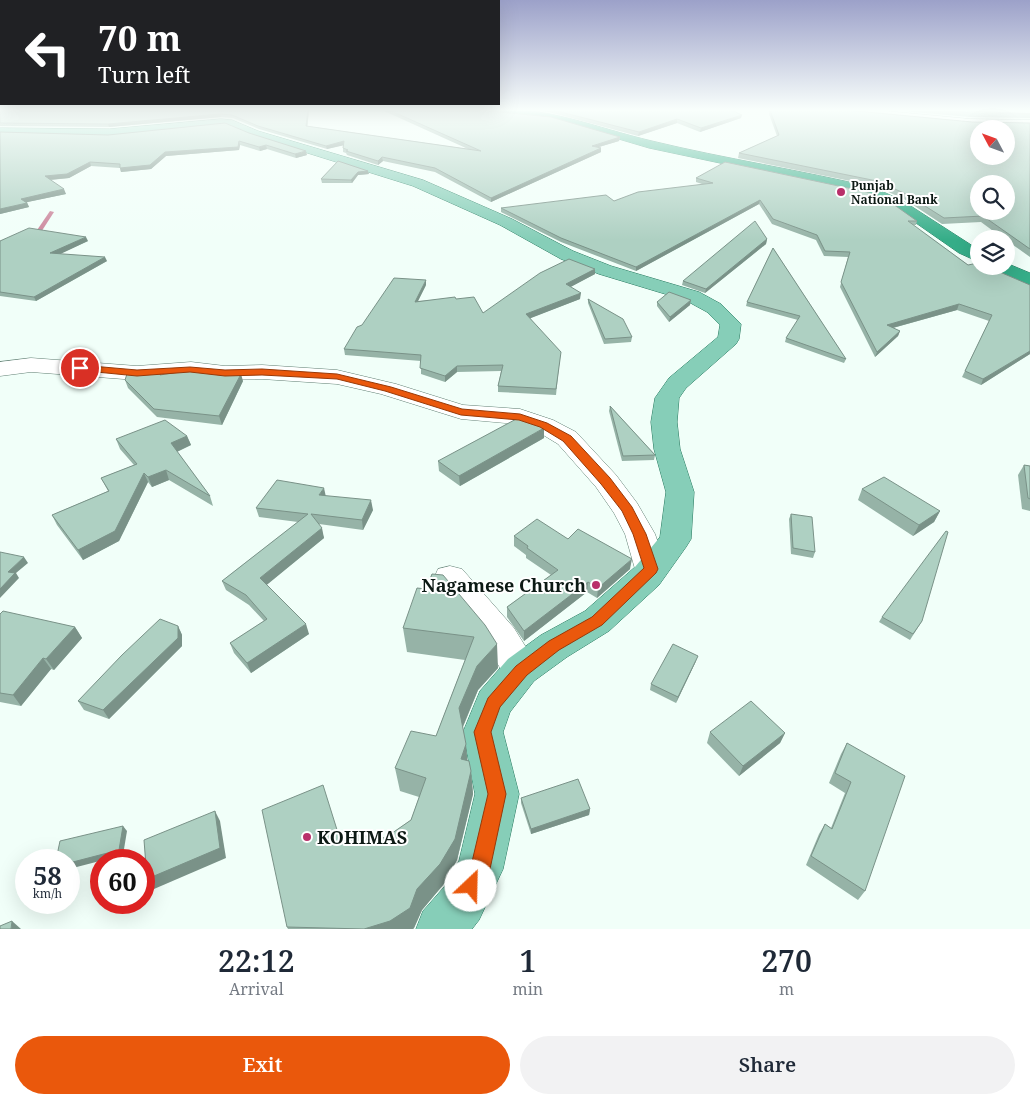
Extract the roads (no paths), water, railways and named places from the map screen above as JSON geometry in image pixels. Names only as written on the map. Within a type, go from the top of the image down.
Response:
[{"type":"highway","points":[[693,153],[870,191],[894,200],[928,225],[970,251]]},
{"type":"highway","points":[[1015,274],[1030,280]]},
{"type":"main road","points":[[321,153],[418,183],[506,222],[567,254],[606,270],[666,286],[692,296],[714,308],[731,324],[728,339],[677,383],[667,398],[664,422],[666,449],[680,492],[675,539],[651,569],[597,621],[554,646],[521,670],[494,703],[483,732],[497,794],[480,869],[462,903],[441,929]]},
{"type":"street","points":[[0,369],[32,365],[137,373],[190,369],[225,373],[262,372],[337,376],[388,389],[461,412],[520,417],[544,425],[567,438],[606,481],[628,510],[640,534],[651,569]]},
{"type":"street","points":[[450,578],[496,632],[521,670]]},
{"type":"waterway","points":[[34,239],[52,212]]},
{"type":"place","name":"Punjab National Bank","points":[[841,192]]},
{"type":"place","name":"Nagamese Church","points":[[596,585]]},
{"type":"place","name":"KOHIMAS","points":[[307,837]]}]
